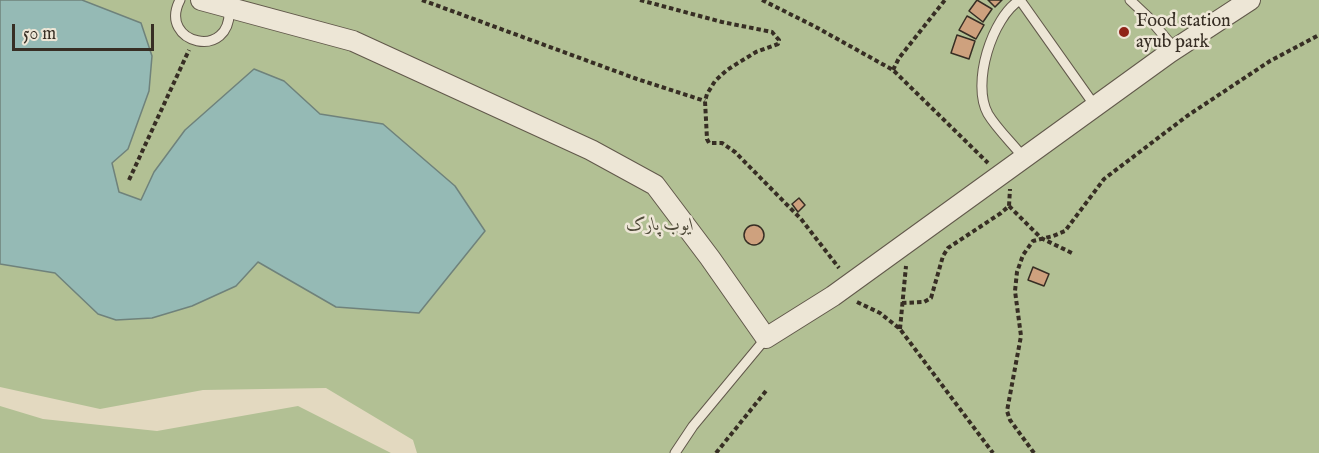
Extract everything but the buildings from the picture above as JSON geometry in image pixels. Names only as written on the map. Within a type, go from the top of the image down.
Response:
[{"type":"street","points":[[201,0],[353,41],[591,150],[655,185],[766,338],[833,296],[1175,49],[1250,0]]},
{"type":"lane","points":[[180,0],[176,11],[179,29],[185,36],[203,42],[221,35],[230,18],[229,8]]},
{"type":"lane","points":[[1023,158],[988,114],[984,104],[984,71],[990,44],[996,26],[1010,6],[1020,0],[1095,106]]},
{"type":"lane","points":[[1130,0],[1175,49]]},
{"type":"lane","points":[[675,453],[693,426],[766,338]]},
{"type":"path","points":[[422,0],[637,79],[705,101]]},
{"type":"path","points":[[640,0],[722,22],[772,32],[779,39],[778,44],[774,47],[756,52],[727,69],[715,81],[705,101],[707,139],[709,143],[722,143],[735,152],[756,173],[801,219],[850,283]]},
{"type":"path","points":[[762,0],[893,70],[1000,174],[1010,189],[1009,206],[948,248],[932,298],[924,302],[902,303]]},
{"type":"path","points":[[893,70],[899,58],[945,0]]},
{"type":"path","points":[[1034,453],[1010,420],[1007,411],[1021,336],[1015,291],[1017,272],[1023,255],[1033,241],[1065,231],[1080,208],[1104,179],[1186,116],[1270,61],[1319,34]]},
{"type":"path","points":[[129,180],[193,40]]},
{"type":"path","points":[[1009,206],[1041,238],[1074,254]]},
{"type":"path","points":[[900,329],[907,259],[917,234]]},
{"type":"path","points":[[833,296],[863,304],[880,313],[900,329],[993,453]]},
{"type":"path","points":[[716,453],[766,391]]},
{"type":"green space","name":"ایوب پارک","points":[[0,0],[1319,0],[1319,453],[417,453],[413,440],[326,388],[203,390],[100,409],[0,387]]},
{"type":"green space","points":[[0,406],[43,419],[157,431],[298,406],[391,453],[0,453]]},
{"type":"water","points":[[0,0],[82,0],[141,23],[152,56],[149,91],[128,149],[112,163],[119,192],[141,200],[154,172],[185,130],[254,69],[284,81],[320,114],[383,124],[455,186],[485,231],[419,313],[336,307],[258,262],[236,286],[192,306],[152,318],[116,320],[98,314],[55,273],[0,264]]},
{"type":"place","name":"Food station ayub park","points":[[1124,32]]}]
